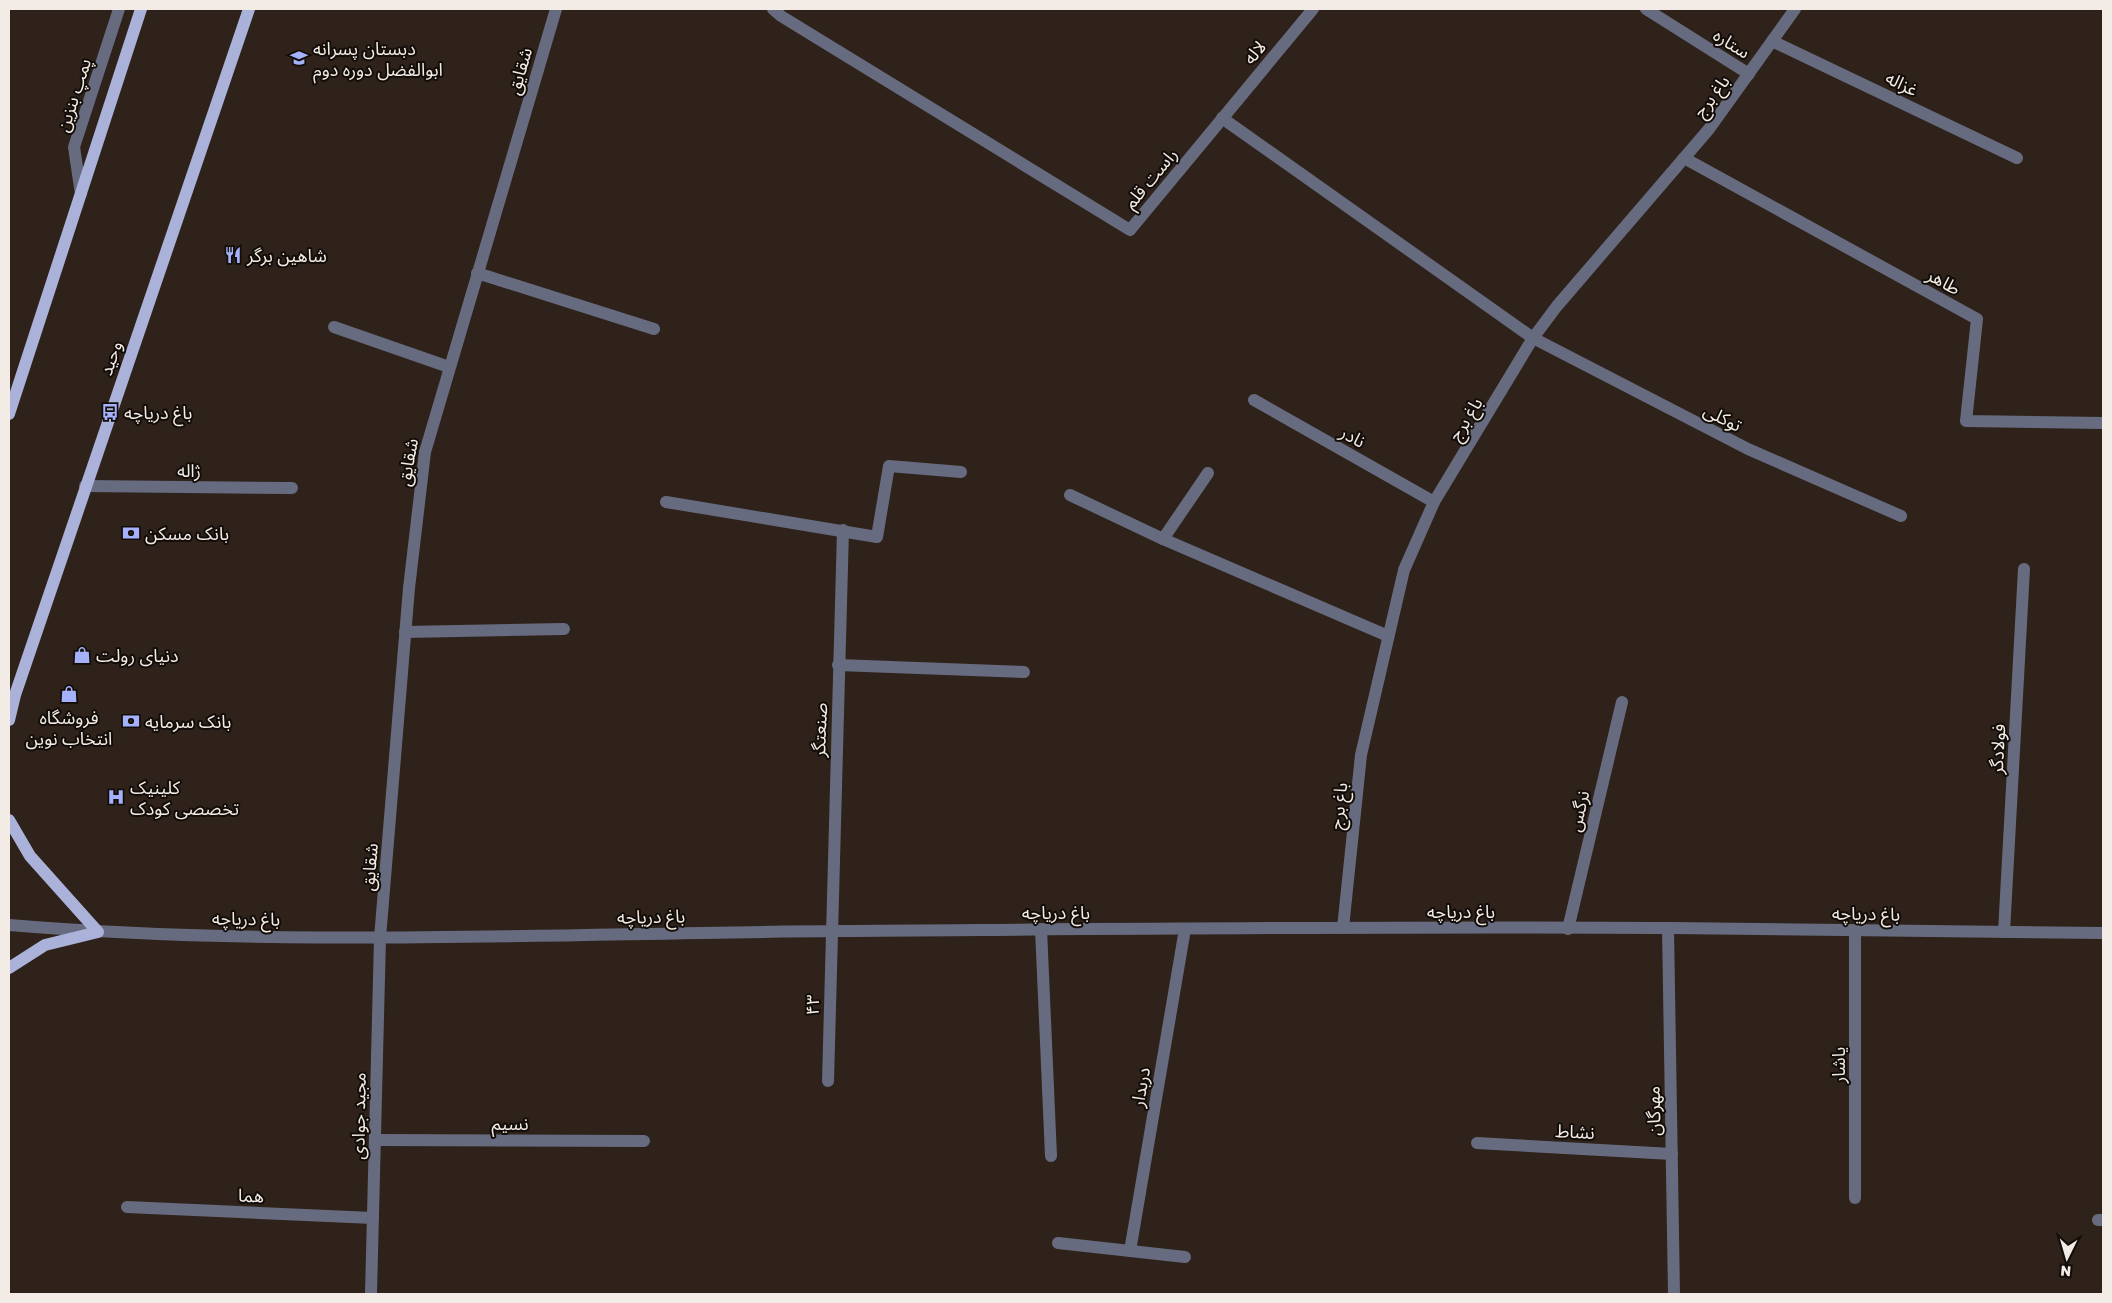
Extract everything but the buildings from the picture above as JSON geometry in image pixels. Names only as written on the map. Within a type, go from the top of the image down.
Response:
[{"type":"main road","points":[[10,407],[141,9]]},
{"type":"main road","name":"وحید","points":[[9,720],[12,695],[249,9]]},
{"type":"main road","points":[[9,820],[30,856],[98,932],[45,945],[9,968]]},
{"type":"street","name":"پمپ بنزین","points":[[80,194],[74,147],[119,9]]},
{"type":"street","name":"شقایق","points":[[380,938],[405,632],[425,452],[556,9]]},
{"type":"street","name":"راست قلم","points":[[773,9],[780,16],[1130,230],[1222,118]]},
{"type":"street","name":"لاله","points":[[1222,118],[1313,9]]},
{"type":"street","name":"ستاره","points":[[1646,9],[1749,74]]},
{"type":"street","name":"باغ برج","points":[[1343,928],[1361,755],[1404,570],[1434,502],[1533,338],[1557,306],[1709,129],[1795,9]]},
{"type":"street","name":"غزاله","points":[[1772,41],[2017,158]]},
{"type":"street","points":[[1222,118],[1533,338]]},
{"type":"street","name":"طاهر","points":[[1684,158],[1977,319],[1966,421],[2103,423]]},
{"type":"street","points":[[477,273],[654,329]]},
{"type":"street","points":[[334,327],[450,367]]},
{"type":"street","name":"توکلی","points":[[1533,338],[1748,450],[1901,516]]},
{"type":"street","name":"نادر","points":[[1254,400],[1434,502]]},
{"type":"street","points":[[666,502],[877,537],[889,466],[961,472]]},
{"type":"street","points":[[1163,539],[1208,474]]},
{"type":"street","name":"ژاله","points":[[85,486],[292,488]]},
{"type":"street","points":[[1070,495],[1163,539],[1388,636]]},
{"type":"street","name":"صنعتگر","points":[[831,931],[842,530]]},
{"type":"street","name":"فولادگر","points":[[2004,932],[2024,569]]},
{"type":"street","points":[[405,632],[564,629]]},
{"type":"street","points":[[838,664],[1024,672]]},
{"type":"street","name":"نرگس","points":[[1568,929],[1622,702]]},
{"type":"street","name":"باغ دریاچه","points":[[9,925],[98,932],[380,938],[831,931],[1343,928],[1668,928],[2103,933]]},
{"type":"street","name":"مهرگان","points":[[1668,928],[1674,1294]]},
{"type":"street","points":[[1041,929],[1051,1156]]},
{"type":"street","name":"دربدار","points":[[1130,1251],[1185,929]]},
{"type":"street","name":"۴۳","points":[[828,1081],[831,931]]},
{"type":"street","name":"یاشار","points":[[1855,931],[1855,1198]]},
{"type":"street","name":"مجید جوادی","points":[[371,1294],[380,938]]},
{"type":"street","name":"نسیم","points":[[375,1140],[644,1141]]},
{"type":"street","name":"نشاط","points":[[1477,1143],[1672,1154]]},
{"type":"street","name":"هما","points":[[127,1207],[373,1218]]},
{"type":"street","points":[[1058,1243],[1185,1257]]},
{"type":"place","name":"دبستان پسرانه ابوالفضل دوره دوم","points":[[299,58]]},
{"type":"place","name":"شاهین برگر","points":[[233,255]]},
{"type":"place","name":"باغ دریاچه","points":[[110,412]]},
{"type":"place","name":"بانک مسکن","points":[[131,533]]},
{"type":"place","name":"دنیای رولت","points":[[82,655]]},
{"type":"place","name":"فروشگاه انتخاب نوین","points":[[69,694]]},
{"type":"place","name":"بانک سرمایه","points":[[131,721]]},
{"type":"place","name":"کلینیک تخصصی کودک","points":[[116,797]]}]
